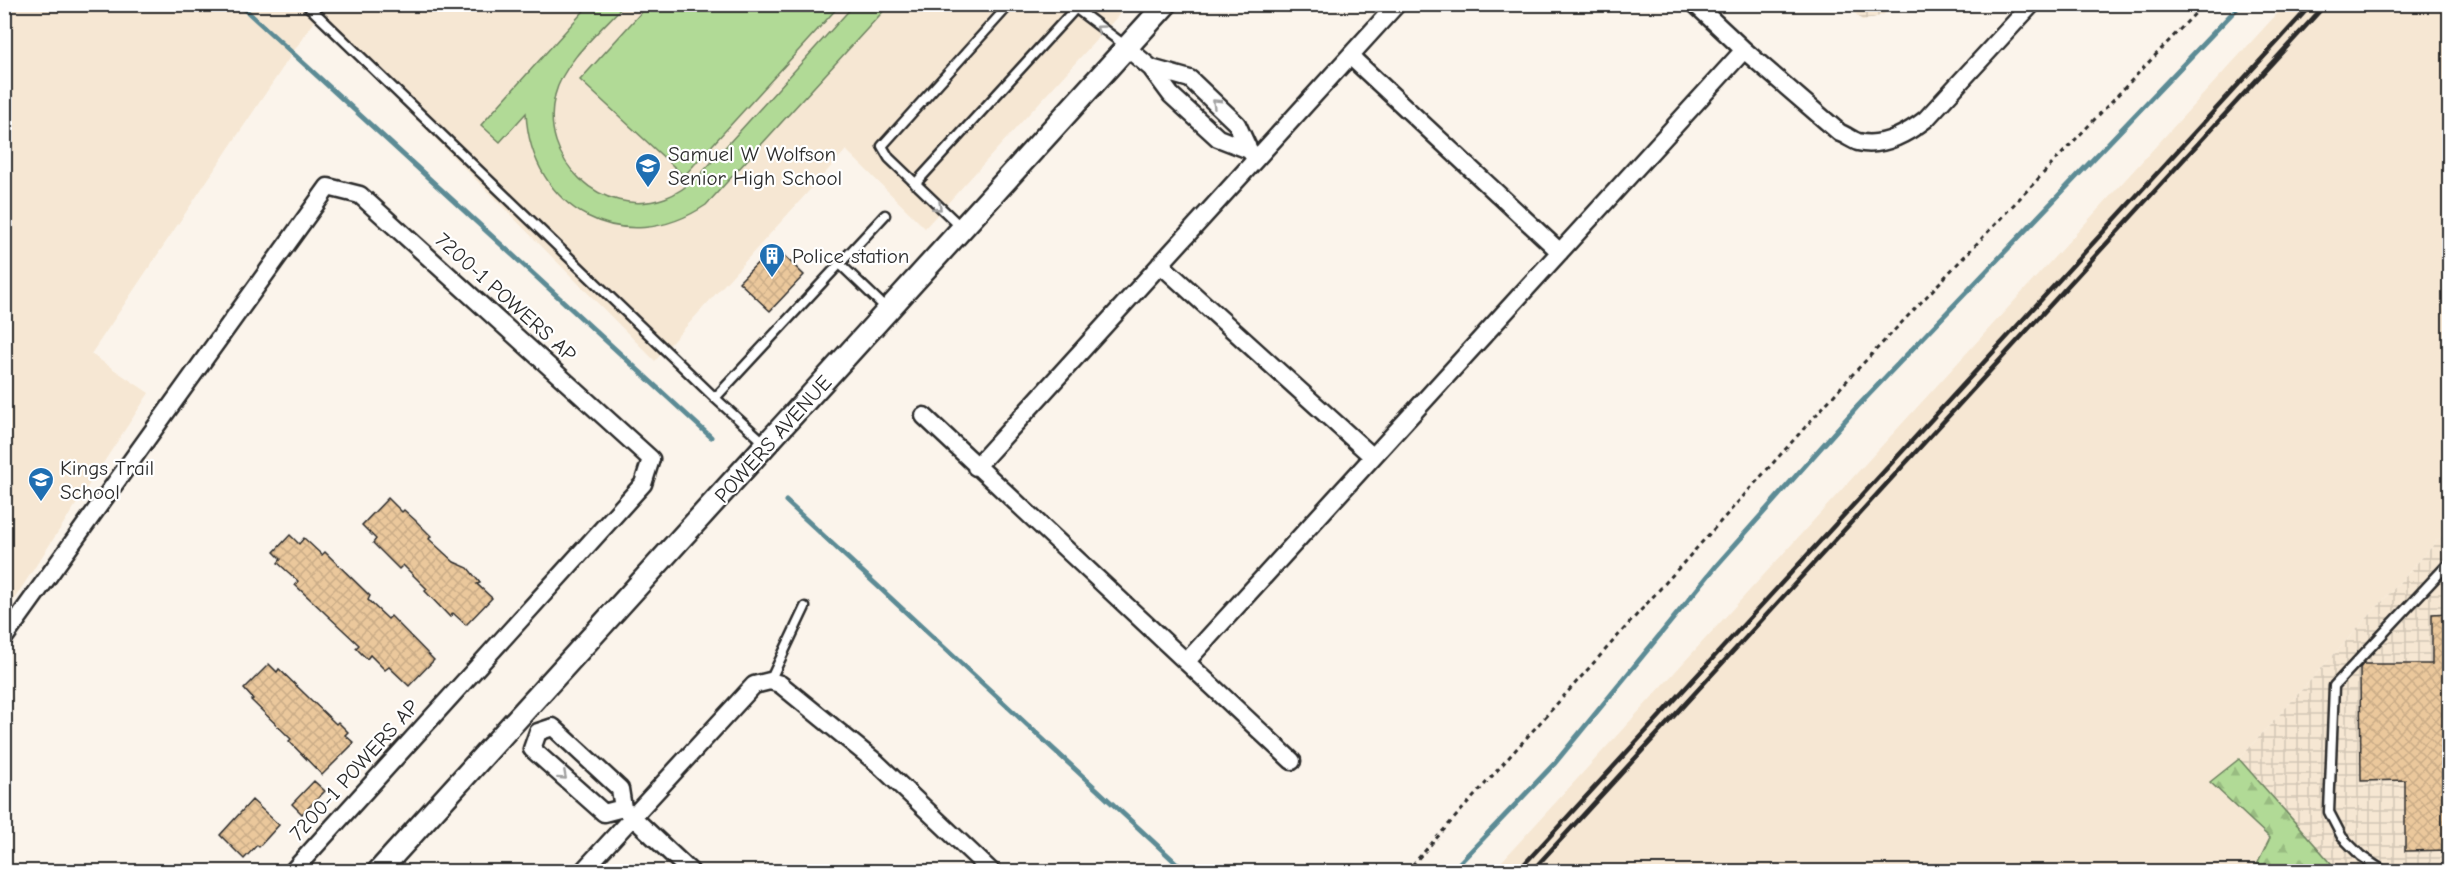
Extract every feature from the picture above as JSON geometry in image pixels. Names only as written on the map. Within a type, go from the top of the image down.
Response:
[{"type":"street","name":"POWERS AVENUE","points":[[378,872],[1166,4]]},
{"type":"street","points":[[976,467],[1160,264],[1252,154],[1350,56],[1397,4]]},
{"type":"street","points":[[1695,4],[1840,133],[1859,142],[1886,141],[1909,132],[1926,119],[2032,4]]},
{"type":"street","points":[[1127,48],[1151,68],[1171,95],[1218,138],[1252,154]]},
{"type":"street","points":[[1186,662],[1744,50]]},
{"type":"street","points":[[1350,56],[1560,252]]},
{"type":"street","points":[[1151,68],[1190,79],[1237,124],[1252,154]]},
{"type":"street","name":"7200-1 POWERS AP","points":[[4,638],[328,187],[360,195],[651,459],[643,484],[292,872]]},
{"type":"street","points":[[1160,264],[1373,457]]},
{"type":"street","points":[[924,416],[1292,761]]},
{"type":"street","points":[[582,872],[627,812],[754,685],[770,681],[780,684],[877,763],[992,872]]},
{"type":"street","points":[[520,716],[538,732]]},
{"type":"street","points":[[538,732],[553,727],[621,789],[627,812],[691,872]]},
{"type":"street","points":[[538,732],[532,749],[604,813],[627,812]]},
{"type":"lane","points":[[306,4],[715,398],[767,445]]},
{"type":"lane","points":[[963,229],[889,158],[882,146],[1010,4]]},
{"type":"lane","points":[[915,184],[1072,7],[1127,48]]},
{"type":"lane","points":[[715,398],[885,215]]},
{"type":"lane","points":[[840,264],[889,310]]},
{"type":"lane","points":[[2385,872],[2361,856],[2342,837],[2329,812],[2334,686],[2450,562]]},
{"type":"lane","points":[[770,681],[805,607]]},
{"type":"path","points":[[1406,872],[1852,375],[2204,4]]},
{"type":"shaded area","name":"Samuel W Wolfson Senior High School","points":[[5,5],[1128,5],[925,228],[846,150],[655,361],[316,18],[91,354],[149,393],[5,613]]},
{"type":"shaded area","points":[[1846,5],[1893,5],[1883,15],[1863,21]]},
{"type":"shaded area","points":[[2285,5],[2449,5],[2449,528],[2239,759],[2210,782],[2270,839],[2254,871],[1492,872]]},
{"type":"shaded area","points":[[2449,528],[2449,871],[2338,871],[2239,759]]},
{"type":"green space","points":[[590,4],[624,5],[574,59],[559,83],[552,119],[556,142],[566,162],[580,179],[598,192],[619,200],[641,203],[670,196],[700,175],[854,5],[889,5],[706,205],[675,221],[644,227],[614,226],[587,216],[564,199],[545,176],[532,147],[526,113],[500,142],[481,125]]},
{"type":"green space","points":[[648,5],[840,5],[684,176],[580,80]]},
{"type":"green space","points":[[2239,759],[2338,871],[2254,871],[2270,838],[2210,782]]},
{"type":"building","name":"Police station","points":[[774,246],[804,275],[770,311],[739,282]]},
{"type":"building","points":[[388,498],[402,512],[404,510],[415,520],[431,536],[429,539],[454,562],[468,568],[480,583],[477,584],[492,598],[466,625],[453,613],[450,617],[403,565],[399,569],[373,543],[376,539],[362,525]]},
{"type":"building","points":[[290,535],[299,544],[304,538],[322,555],[325,552],[370,596],[368,600],[388,619],[391,616],[434,660],[409,686],[389,667],[385,670],[370,655],[367,659],[356,648],[359,645],[295,585],[298,581],[278,563],[281,559],[274,552]]},
{"type":"building","points":[[2450,613],[2450,850],[2405,851],[2405,780],[2361,781],[2360,668],[2363,664],[2432,664],[2432,614]]},
{"type":"building","points":[[269,664],[277,672],[279,669],[336,724],[338,722],[348,732],[345,735],[354,743],[322,775],[289,741],[291,739],[251,700],[253,699],[244,689]]},
{"type":"building","points":[[314,781],[325,791],[302,814],[292,804]]},
{"type":"building","points":[[252,800],[279,825],[259,847],[257,845],[244,859],[220,835]]},
{"type":"waterway","points":[[239,4],[711,437]]},
{"type":"waterway","points":[[1451,872],[1555,763],[1717,565],[1857,407],[2241,4]]},
{"type":"waterway","points":[[786,501],[1186,872]]},
{"type":"railway","points":[[1517,872],[2312,4]]},
{"type":"railway","points":[[1531,872],[2326,4]]},
{"type":"place","name":"Samuel W Wolfson Senior High School","points":[[648,189]]},
{"type":"place","name":"Police station","points":[[772,279]]},
{"type":"place","name":"Kings Trail School","points":[[41,503]]}]
